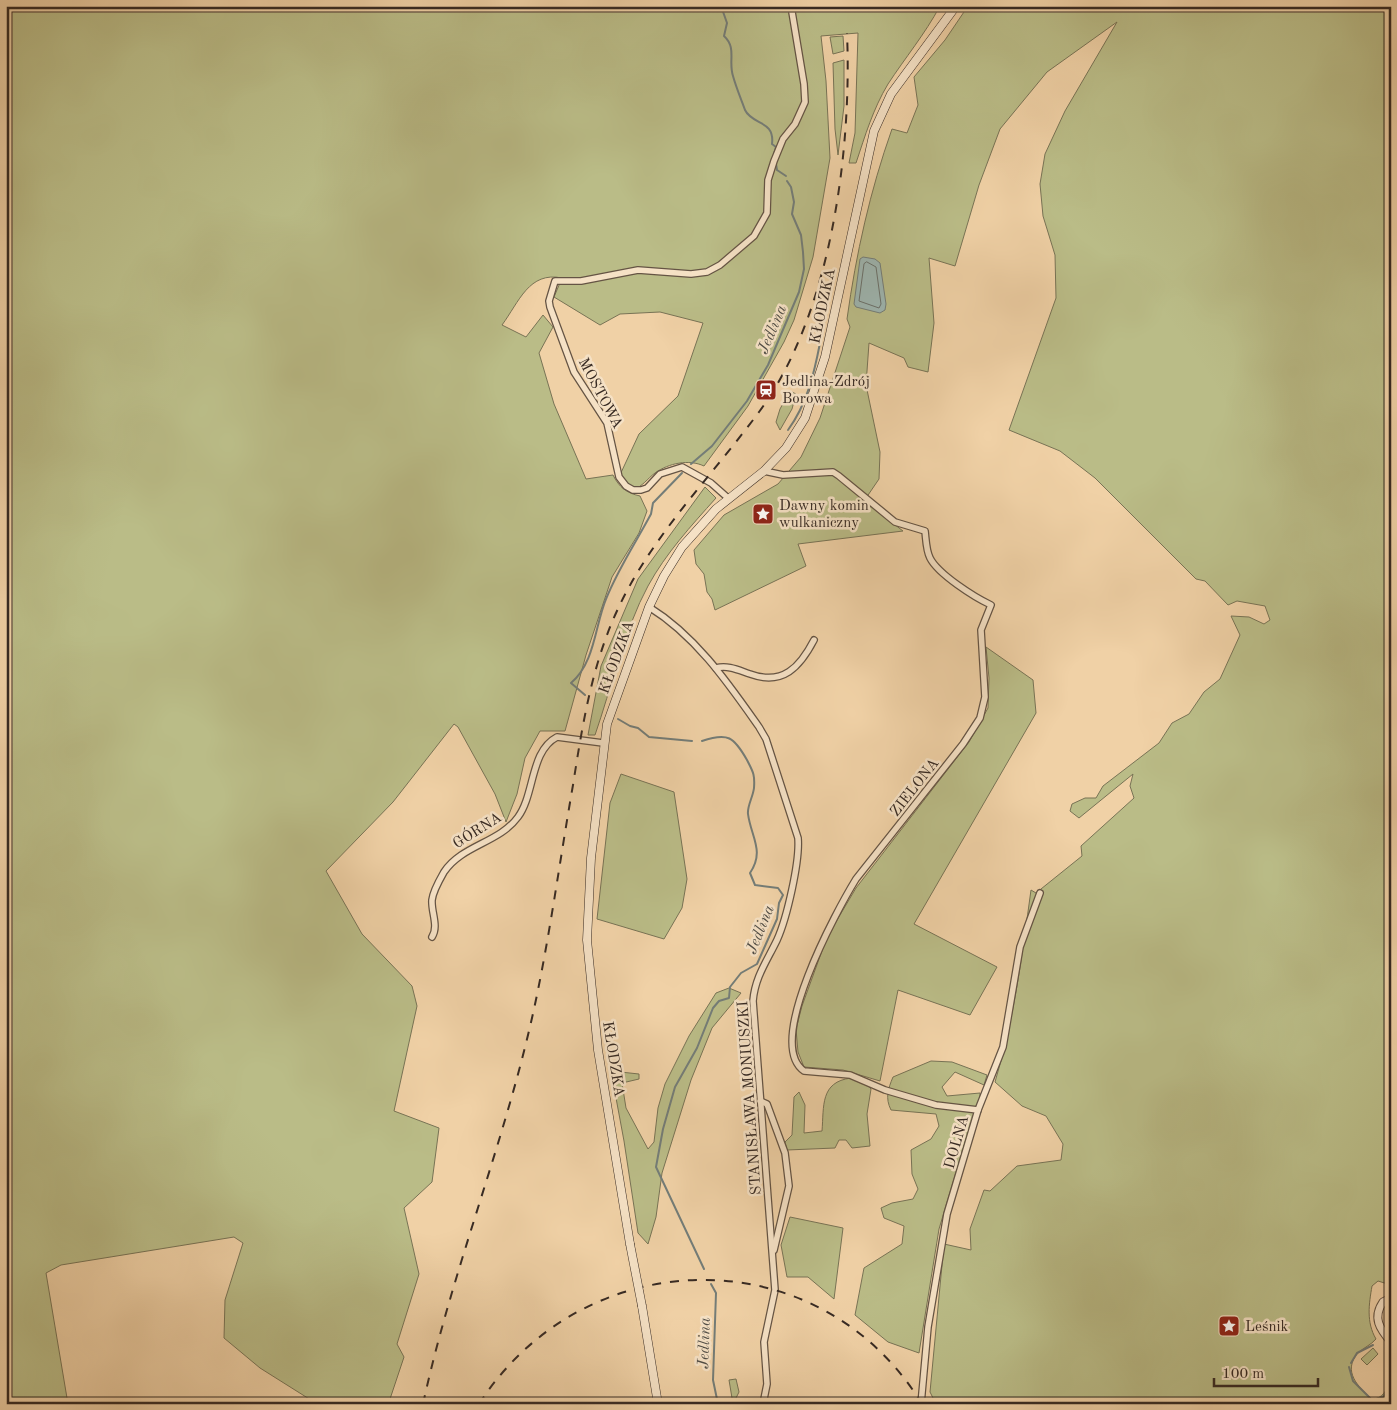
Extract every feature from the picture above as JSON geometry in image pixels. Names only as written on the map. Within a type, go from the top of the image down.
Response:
[{"type":"main road","name":"KŁODZKA","points":[[658,1404],[598,1050],[587,940],[591,858],[604,743],[614,699],[649,607],[664,576],[682,547],[705,520],[728,498],[764,471],[786,448],[805,418],[817,386],[870,149],[882,111],[891,94],[956,6]]},
{"type":"street","name":"MOSTOWA","points":[[728,498],[711,483],[682,467],[660,474],[647,488],[633,490],[626,486],[619,476],[607,423],[574,372],[549,301],[554,281],[581,281],[638,270],[692,274],[707,272],[736,253],[754,236],[767,213],[768,180],[774,161],[783,139],[795,124],[805,102],[804,84],[791,6]]},
{"type":"street","name":"ZIELONA","points":[[764,471],[783,475],[833,472],[895,522],[925,531],[930,557],[936,566],[970,594],[991,605],[981,630],[985,697],[980,718],[963,744],[856,879],[825,934],[798,1004],[792,1028],[795,1059],[798,1068],[804,1071],[850,1075],[884,1093],[936,1105],[978,1110]]},
{"type":"street","name":"STANISŁAWA MONIUSZKI","points":[[649,607],[669,621],[701,650],[716,668],[766,740],[798,838],[800,850],[777,940],[762,965],[754,988],[753,1001],[775,1290],[764,1342],[767,1384],[764,1401]]},
{"type":"street","points":[[716,668],[724,666],[758,677],[774,677],[786,674],[802,663],[814,640]]},
{"type":"street","name":"GÓRNA","points":[[432,937],[436,932],[433,895],[444,872],[462,853],[508,828],[518,818],[528,798],[543,747],[557,737],[604,743]]},
{"type":"street","name":"DOLNA","points":[[921,1404],[928,1327],[946,1214],[978,1110],[1003,1047],[1020,947],[1040,893]]},
{"type":"street","points":[[760,1101],[767,1104],[785,1153],[789,1186],[773,1256]]},
{"type":"street","points":[[1391,1298],[1382,1302],[1377,1318],[1380,1330],[1391,1342]]},
{"type":"street","points":[[764,1401],[770,1404]]},
{"type":"green space","points":[[6,6],[940,6],[883,93],[856,163],[849,163],[855,133],[858,33],[821,36],[826,81],[830,158],[813,257],[794,320],[784,342],[748,406],[704,466],[692,463],[673,465],[655,473],[633,490],[619,477],[639,434],[678,396],[703,323],[660,312],[620,314],[600,325],[554,297],[562,278],[551,277],[541,279],[526,290],[502,325],[526,337],[543,315],[553,327],[539,353],[554,404],[586,479],[613,475],[624,489],[640,496],[647,511],[639,533],[612,577],[586,655],[565,731],[540,731],[525,758],[517,794],[506,822],[495,794],[458,727],[454,724],[393,802],[326,871],[362,934],[412,986],[417,1006],[394,1111],[439,1128],[432,1182],[404,1208],[419,1274],[397,1344],[404,1357],[390,1399],[385,1404],[314,1402],[260,1368],[224,1338],[225,1300],[243,1243],[234,1237],[61,1265],[46,1273],[68,1404],[6,1404]]},
{"type":"green space","points":[[968,6],[1391,6],[1391,1285],[1378,1281],[1372,1286],[1369,1306],[1370,1320],[1376,1339],[1358,1353],[1351,1366],[1357,1384],[1372,1399],[1382,1396],[1391,1381],[1391,1404],[936,1404],[930,1392],[944,1244],[971,1250],[970,1229],[984,1190],[990,1191],[1017,1166],[1061,1160],[1063,1144],[1046,1116],[1022,1106],[995,1082],[1002,1059],[1021,963],[1031,890],[1036,893],[1082,856],[1081,846],[1134,798],[1130,786],[1133,774],[1079,818],[1070,811],[1072,804],[1085,798],[1096,798],[1103,786],[1159,743],[1172,723],[1189,714],[1204,692],[1220,679],[1240,635],[1231,616],[1249,617],[1264,624],[1270,620],[1265,606],[1237,601],[1228,605],[1205,581],[1196,579],[1095,478],[1060,451],[1009,430],[1056,298],[1055,255],[1043,216],[1040,184],[1045,154],[1065,111],[1117,22],[1047,72],[1000,129],[979,185],[955,266],[929,258],[934,323],[928,372],[908,367],[904,358],[869,343],[866,385],[880,452],[879,479],[864,501],[903,531],[798,544],[806,566],[715,610],[712,599],[707,592],[704,574],[696,564],[694,550],[724,515],[778,484],[801,457],[820,418],[850,327],[847,319],[859,247],[870,199],[892,129],[907,133],[918,105],[914,77],[945,40]]},
{"type":"green space","points":[[843,36],[844,51],[833,54],[830,37]]},
{"type":"green space","points":[[844,60],[844,106],[838,155],[835,129],[833,63]]},
{"type":"green space","points":[[790,391],[796,394],[792,409],[780,430],[776,422],[780,409]]},
{"type":"green space","points":[[705,487],[716,498],[671,551],[648,586],[625,639],[595,735],[588,735],[601,666],[638,579]]},
{"type":"green space","points":[[986,647],[1033,680],[1036,713],[914,924],[997,967],[970,1015],[898,990],[880,1081],[843,1070],[804,1067],[798,1052],[796,1029],[802,1006],[827,937],[856,888],[969,742],[988,708],[989,678]]},
{"type":"green space","points":[[621,774],[674,792],[687,879],[682,908],[664,939],[597,919],[610,803]]},
{"type":"green space","points":[[729,988],[741,993],[712,1028],[691,1080],[662,1173],[656,1217],[648,1244],[638,1233],[611,1071],[639,1074],[639,1079],[622,1083],[626,1108],[648,1149],[654,1142],[658,1108],[665,1084],[689,1036],[716,993]]},
{"type":"green space","points":[[931,1061],[952,1062],[987,1075],[984,1085],[955,1072],[942,1087],[947,1096],[980,1093],[980,1102],[966,1139],[939,1229],[919,1353],[888,1342],[855,1315],[864,1268],[902,1244],[904,1226],[884,1218],[881,1208],[892,1203],[913,1199],[918,1189],[912,1174],[911,1150],[931,1139],[939,1126],[936,1114],[891,1110],[888,1097],[890,1086],[893,1077]]},
{"type":"green space","points":[[851,1078],[864,1081],[871,1089],[867,1114],[870,1146],[852,1148],[846,1140],[839,1140],[835,1148],[787,1150],[785,1142],[792,1135],[794,1097],[799,1092],[805,1105],[804,1133],[822,1131],[824,1104],[829,1090],[841,1080]]},
{"type":"green space","points":[[790,1217],[843,1228],[834,1299],[808,1277],[787,1277],[781,1245]]},
{"type":"green space","points":[[1373,1348],[1378,1354],[1367,1365],[1361,1359]]},
{"type":"green space","points":[[736,1379],[739,1392],[733,1404],[729,1380]]},
{"type":"water","points":[[863,257],[875,259],[880,263],[886,304],[885,310],[880,313],[856,307],[854,304],[860,259]]},
{"type":"waterway","name":"Jedlina","points":[[721,6],[727,23],[724,36],[730,45],[732,70],[737,89],[748,115],[770,131],[772,144],[776,147],[774,154]]},
{"type":"waterway","name":"Jedlina","points":[[776,164],[777,170],[786,176]]},
{"type":"waterway","name":"Jedlina","points":[[691,464],[712,446],[747,401],[768,365],[799,292],[804,269],[803,252],[801,235],[792,214],[794,202],[791,187],[787,181]]},
{"type":"waterway","points":[[788,430],[805,399],[820,343]]},
{"type":"waterway","name":"Jedlina","points":[[585,695],[571,683],[579,675],[590,654],[602,609],[611,588],[651,514],[653,503],[682,473]]},
{"type":"waterway","name":"Jedlina","points":[[618,719],[638,728],[649,737],[692,741]]},
{"type":"waterway","name":"Jedlina","points":[[702,741],[718,737],[729,739],[738,746],[747,760],[754,779],[748,814],[757,851],[750,873],[755,885],[778,888],[783,895],[779,903],[777,919],[757,964],[741,973],[730,987],[729,998],[719,1001],[713,1008],[697,1048],[675,1087],[663,1129],[656,1167],[704,1269]]},
{"type":"waterway","name":"Jedlina","points":[[711,1284],[716,1293],[713,1380],[718,1404]]},
{"type":"waterway","points":[[1351,1363],[1357,1353],[1373,1345]]},
{"type":"waterway","points":[[1349,1367],[1353,1381],[1373,1401],[1384,1396],[1391,1385]]},
{"type":"waterway","points":[[289,1404],[292,1401],[303,1400],[309,1404]]},
{"type":"railway","points":[[423,1404],[448,1304],[508,1108],[534,1009],[590,690],[601,653],[621,603],[655,545],[759,412],[784,373],[804,328],[820,281],[832,230],[840,179],[848,79],[847,33]]},
{"type":"railway","points":[[479,1404],[524,1350],[578,1312],[638,1288],[701,1280],[764,1287],[824,1310],[878,1349],[922,1404]]},
{"type":"place","name":"Jedlina-Zdrój Borowa","points":[[766,390]]},
{"type":"place","name":"Dawny komin wulkaniczny","points":[[763,514]]},
{"type":"place","name":"Leśnik","points":[[1229,1326]]}]
